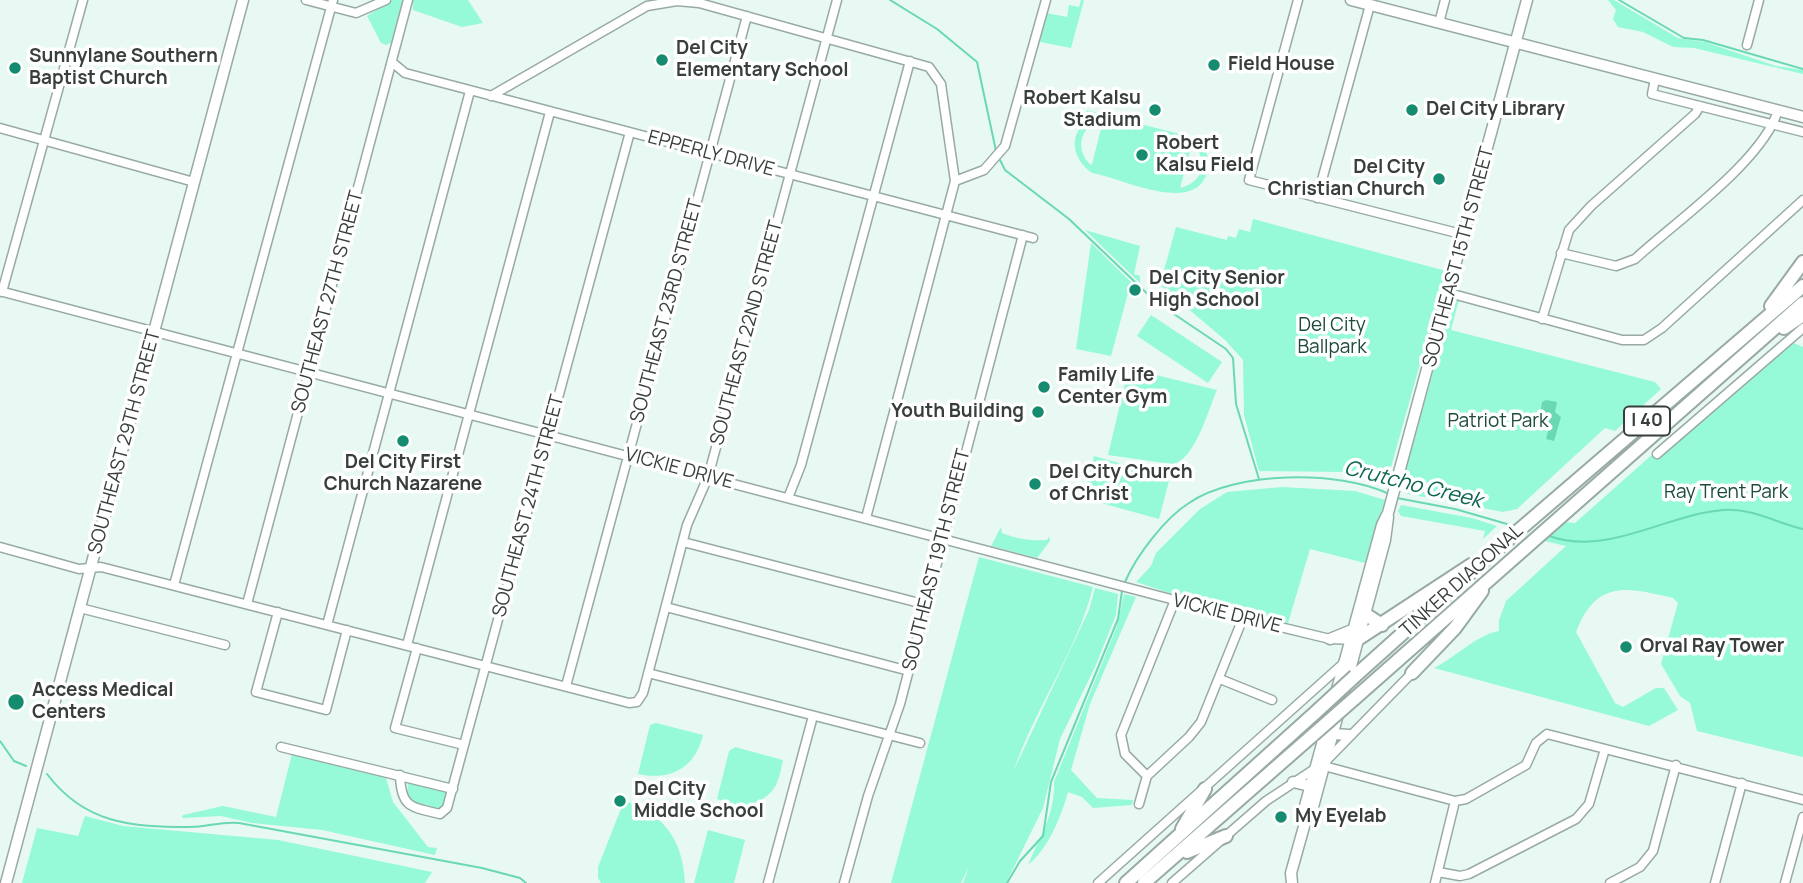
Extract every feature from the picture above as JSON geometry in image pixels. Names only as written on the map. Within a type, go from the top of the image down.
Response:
[{"type":"highway","points":[[1754,329],[1803,262]]},
{"type":"highway","name":"TINKER DIAGONAL","points":[[1126,883],[1490,555],[1803,286]]},
{"type":"highway","name":"TINKER DIAGONAL","points":[[1144,883],[1803,303]]},
{"type":"highway","points":[[1743,356],[1803,315]]},
{"type":"highway","points":[[1353,637],[1382,625],[1459,572],[1490,555]]},
{"type":"highway","points":[[1412,673],[1455,628],[1491,578]]},
{"type":"highway","points":[[1365,614],[1382,625]]},
{"type":"highway","points":[[1177,838],[1205,789]]},
{"type":"highway","points":[[1171,860],[1226,836]]},
{"type":"main road","name":"SOUTHEAST 29TH STREET","points":[[6,883],[243,0]]},
{"type":"main road","points":[[1350,0],[1803,117]]},
{"type":"main road","name":"SOUTHEAST 15TH STREET","points":[[1284,883],[1292,878],[1305,823],[1310,818],[1343,663],[1372,576],[1527,0]]},
{"type":"main road","name":"SOUTHEAST 15TH STREET","points":[[1305,823],[1302,817],[1310,786],[1322,765],[1333,734],[1353,656],[1353,637],[1365,614],[1372,576]]},
{"type":"main road","points":[[1330,639],[1353,637]]},
{"type":"main road","points":[[1333,734],[1349,735]]},
{"type":"main road","points":[[1293,782],[1310,786]]},
{"type":"street","points":[[1,292],[83,0]]},
{"type":"street","points":[[306,0],[332,3],[356,13],[386,0]]},
{"type":"street","name":"SOUTHEAST 27TH STREET","points":[[247,604],[408,0]]},
{"type":"street","name":"SOUTHEAST 22ND STREET","points":[[566,686],[629,703],[637,702],[649,673],[683,542],[708,477],[837,0]]},
{"type":"street","points":[[1298,0],[1249,180],[1465,234]]},
{"type":"street","points":[[1439,23],[1445,0]]},
{"type":"street","points":[[1746,46],[1759,0]]},
{"type":"street","points":[[491,96],[647,6],[677,1],[698,3],[929,67],[941,83],[955,181],[948,216],[866,518]]},
{"type":"street","points":[[955,181],[984,170],[1005,146],[1043,1]]},
{"type":"street","points":[[174,585],[332,3]]},
{"type":"street","points":[[1317,198],[1370,5]]},
{"type":"street","name":"SOUTHEAST 23RD STREET","points":[[566,686],[747,16]]},
{"type":"street","points":[[788,498],[801,465],[910,61]]},
{"type":"street","name":"EPPERLY DRIVE","points":[[393,63],[405,73],[470,91],[1033,238]]},
{"type":"street","points":[[1655,79],[1651,94],[1803,132]]},
{"type":"street","points":[[327,625],[470,91]]},
{"type":"street","points":[[1542,319],[1569,230],[1695,114],[1700,106]]},
{"type":"street","points":[[1561,253],[1616,266],[1636,259],[1735,171],[1774,125],[1777,110]]},
{"type":"street","points":[[407,645],[550,112]]},
{"type":"street","points":[[0,128],[194,182]]},
{"type":"street","name":"SOUTHEAST 24TH STREET","points":[[400,775],[402,796],[413,807],[444,813],[453,789],[630,132]]},
{"type":"street","points":[[1449,293],[1632,342],[1653,336],[1803,201]]},
{"type":"street","name":"SOUTHEAST 19TH STREET","points":[[844,883],[927,606],[942,537],[1023,235]]},
{"type":"street","name":"VICKIE DRIVE","points":[[1,292],[1330,639]]},
{"type":"street","points":[[1657,454],[1803,328]]},
{"type":"street","points":[[683,542],[927,606]]},
{"type":"street","points":[[0,547],[79,569],[102,567],[566,686]]},
{"type":"street","points":[[1147,776],[1125,754],[1121,735],[1175,600]]},
{"type":"street","points":[[666,607],[909,671]]},
{"type":"street","points":[[80,608],[225,645]]},
{"type":"street","points":[[278,612],[256,692],[326,710],[347,630]]},
{"type":"street","points":[[1139,804],[1147,776],[1196,730],[1220,679],[1243,618]]},
{"type":"street","points":[[417,648],[395,728],[464,746]]},
{"type":"street","points":[[1098,883],[1353,656]]},
{"type":"street","points":[[649,673],[920,743]]},
{"type":"street","points":[[1172,883],[1293,782],[1322,765],[1412,673]]},
{"type":"street","points":[[1220,679],[1272,700]]},
{"type":"street","points":[[768,883],[813,716]]},
{"type":"street","points":[[1322,765],[1455,801],[1476,794],[1526,765],[1541,736],[1547,734],[1803,800]]},
{"type":"street","points":[[281,747],[453,789]]},
{"type":"street","points":[[1438,872],[1460,876],[1469,874],[1576,819],[1589,804],[1605,749]]},
{"type":"street","points":[[1610,883],[1640,867],[1653,850],[1675,765]]},
{"type":"street","points":[[1715,883],[1742,783]]},
{"type":"street","points":[[1435,883],[1455,801]]},
{"type":"street","points":[[1786,883],[1803,817]]},
{"type":"green space","points":[[392,0],[407,0],[395,41],[386,45],[381,43],[367,16]]},
{"type":"green space","points":[[413,0],[468,0],[483,23],[462,27],[413,10]]},
{"type":"green space","points":[[1081,0],[1084,0],[1071,48],[1040,42],[1046,13],[1067,17],[1069,5],[1079,7]]},
{"type":"green space","points":[[1608,0],[1614,0],[1678,38],[1705,42],[1776,66],[1803,70],[1803,74],[1694,48],[1673,47],[1643,32],[1618,27],[1613,19],[1616,10]]},
{"type":"green space","name":"Robert Kalsu Field","points":[[1087,110],[1210,142],[1209,147],[1203,146],[1208,162],[1205,178],[1196,188],[1169,193],[1092,173],[1080,160],[1075,145],[1078,130],[1092,118],[1086,115]],"holes":[[[1103,121],[1092,164],[1091,165],[1082,152],[1082,138],[1089,127]],[[1192,144],[1201,157],[1201,170],[1194,181],[1180,188]]]},
{"type":"green space","name":"Del City Ballpark","points":[[1253,219],[1446,271],[1386,485],[1342,472],[1259,471],[1244,415],[1243,360],[1225,340],[1160,285],[1176,227],[1227,240],[1228,236],[1236,238],[1239,229],[1250,232]]},
{"type":"green space","points":[[1085,230],[1140,246],[1134,274],[1140,276],[1140,283]]},
{"type":"green space","points":[[1091,243],[1131,282],[1111,356],[1076,349]]},
{"type":"green space","name":"Patriot Park","points":[[1456,300],[1459,300],[1451,330],[1655,382],[1661,389],[1615,431],[1605,428],[1517,509],[1503,512],[1406,493],[1410,477],[1405,473],[1445,329]]},
{"type":"green space","points":[[1151,315],[1222,362],[1208,383],[1137,336]]},
{"type":"green space","name":"Ray Trent Park","points":[[1791,342],[1803,347],[1803,757],[1697,731],[1690,703],[1680,696],[1661,664],[1678,603],[1673,598],[1642,591],[1615,591],[1593,603],[1576,632],[1615,703],[1623,707],[1656,688],[1664,688],[1678,710],[1649,726],[1434,668],[1482,637],[1499,631],[1499,620],[1506,601],[1566,546],[1544,541],[1565,522],[1575,523],[1716,398]]},
{"type":"green space","points":[[1140,371],[1217,390],[1194,445],[1180,461],[1172,464],[1108,455],[1126,379]]},
{"type":"green space","points":[[1094,456],[1170,477],[1159,519],[1083,498]]},
{"type":"green space","points":[[1282,487],[1355,491],[1385,500],[1365,563],[1310,549],[1288,623],[1197,602],[1136,582],[1151,566],[1156,553],[1200,509],[1227,492]]},
{"type":"green space","points":[[1401,505],[1472,518],[1497,526],[1483,539],[1485,531],[1401,516],[1398,511]]},
{"type":"green space","points":[[1001,527],[1002,533],[1013,537],[1047,540],[1049,536],[1050,541],[1037,558],[991,546]]},
{"type":"green space","points":[[979,557],[1093,587],[1067,656],[1089,610],[1095,588],[1118,594],[1116,615],[1095,667],[1060,739],[1043,808],[1006,883],[963,883],[969,867],[961,883],[891,883]],"holes":[[[1067,658],[1014,770],[1033,724]]]},
{"type":"green space","points":[[1124,594],[1136,597],[1090,704],[1071,770],[1097,798],[1133,800],[1132,805],[1093,808],[1082,797],[1068,792],[1053,832],[1042,850],[1028,865],[1049,815],[1054,782],[1117,626]]},
{"type":"green space","points":[[656,723],[703,735],[694,756],[680,770],[661,776],[638,774],[650,725]]},
{"type":"green space","points":[[735,747],[783,760],[772,791],[745,808],[717,799],[729,751]]},
{"type":"green space","points":[[292,754],[386,778],[393,802],[428,847],[437,848],[435,855],[322,830],[252,823],[221,816],[182,818],[183,815],[223,806],[276,817]]},
{"type":"green space","points":[[408,781],[445,790],[449,793],[446,805],[440,810],[414,803],[407,796]]},
{"type":"green space","points":[[624,801],[651,813],[669,831],[680,854],[685,883],[601,883],[598,867]]},
{"type":"green space","points":[[85,816],[123,826],[278,840],[432,872],[425,883],[22,883],[37,828],[78,836]]},
{"type":"green space","points":[[708,830],[745,840],[734,883],[694,883]]},
{"type":"shaded area","points":[[1542,402],[1557,402],[1555,412],[1561,417],[1554,441],[1546,439],[1549,427],[1539,424]]},
{"type":"waterway","points":[[890,0],[937,29],[977,62],[996,151]]},
{"type":"waterway","points":[[1619,0],[1684,38],[1703,40],[1803,69]]},
{"type":"waterway","points":[[1000,160],[1005,170],[1069,219],[1156,302],[1226,349],[1233,358],[1236,404],[1259,479]]},
{"type":"waterway","name":"Crutcho Creek","points":[[1125,582],[1161,528],[1189,503],[1209,492],[1259,480],[1316,478],[1368,486],[1389,494]]},
{"type":"waterway","name":"Crutcho Creek","points":[[1397,498],[1455,509],[1514,526]]},
{"type":"waterway","name":"Crutcho Creek","points":[[1549,536],[1571,541],[1615,538],[1702,513],[1724,510],[1755,514],[1803,529]]},
{"type":"waterway","name":"Crutcho Creek","points":[[1007,883],[1020,861],[1043,836],[1051,782],[1118,619],[1122,591]]},
{"type":"waterway","points":[[0,741],[14,761],[26,766]]},
{"type":"waterway","points":[[47,774],[77,803],[93,813],[111,819],[148,826],[190,827],[239,823],[482,868],[520,878],[526,883]]},
{"type":"place","name":"Del City Elementary School","points":[[662,60]]},
{"type":"place","name":"Field House","points":[[1214,65]]},
{"type":"place","name":"Sunnylane Southern Baptist Church","points":[[15,68]]},
{"type":"place","name":"Robert Kalsu Stadium","points":[[1155,110]]},
{"type":"place","name":"Del City Library","points":[[1412,110]]},
{"type":"place","name":"Robert Kalsu Field","points":[[1142,155]]},
{"type":"place","name":"Del City Christian Church","points":[[1439,179]]},
{"type":"place","name":"Del City Senior High School","points":[[1135,290]]},
{"type":"place","name":"Family Life Center Gym","points":[[1044,387]]},
{"type":"place","name":"Youth Building","points":[[1038,412]]},
{"type":"place","name":"Del City First Church Nazarene","points":[[403,441]]},
{"type":"place","name":"Del City Church of Christ","points":[[1035,484]]},
{"type":"place","name":"Orval Ray Tower","points":[[1626,647]]},
{"type":"place","name":"Access Medical Centers","points":[[16,702]]},
{"type":"place","name":"Del City Middle School","points":[[620,801]]},
{"type":"place","name":"My Eyelab","points":[[1281,817]]}]
